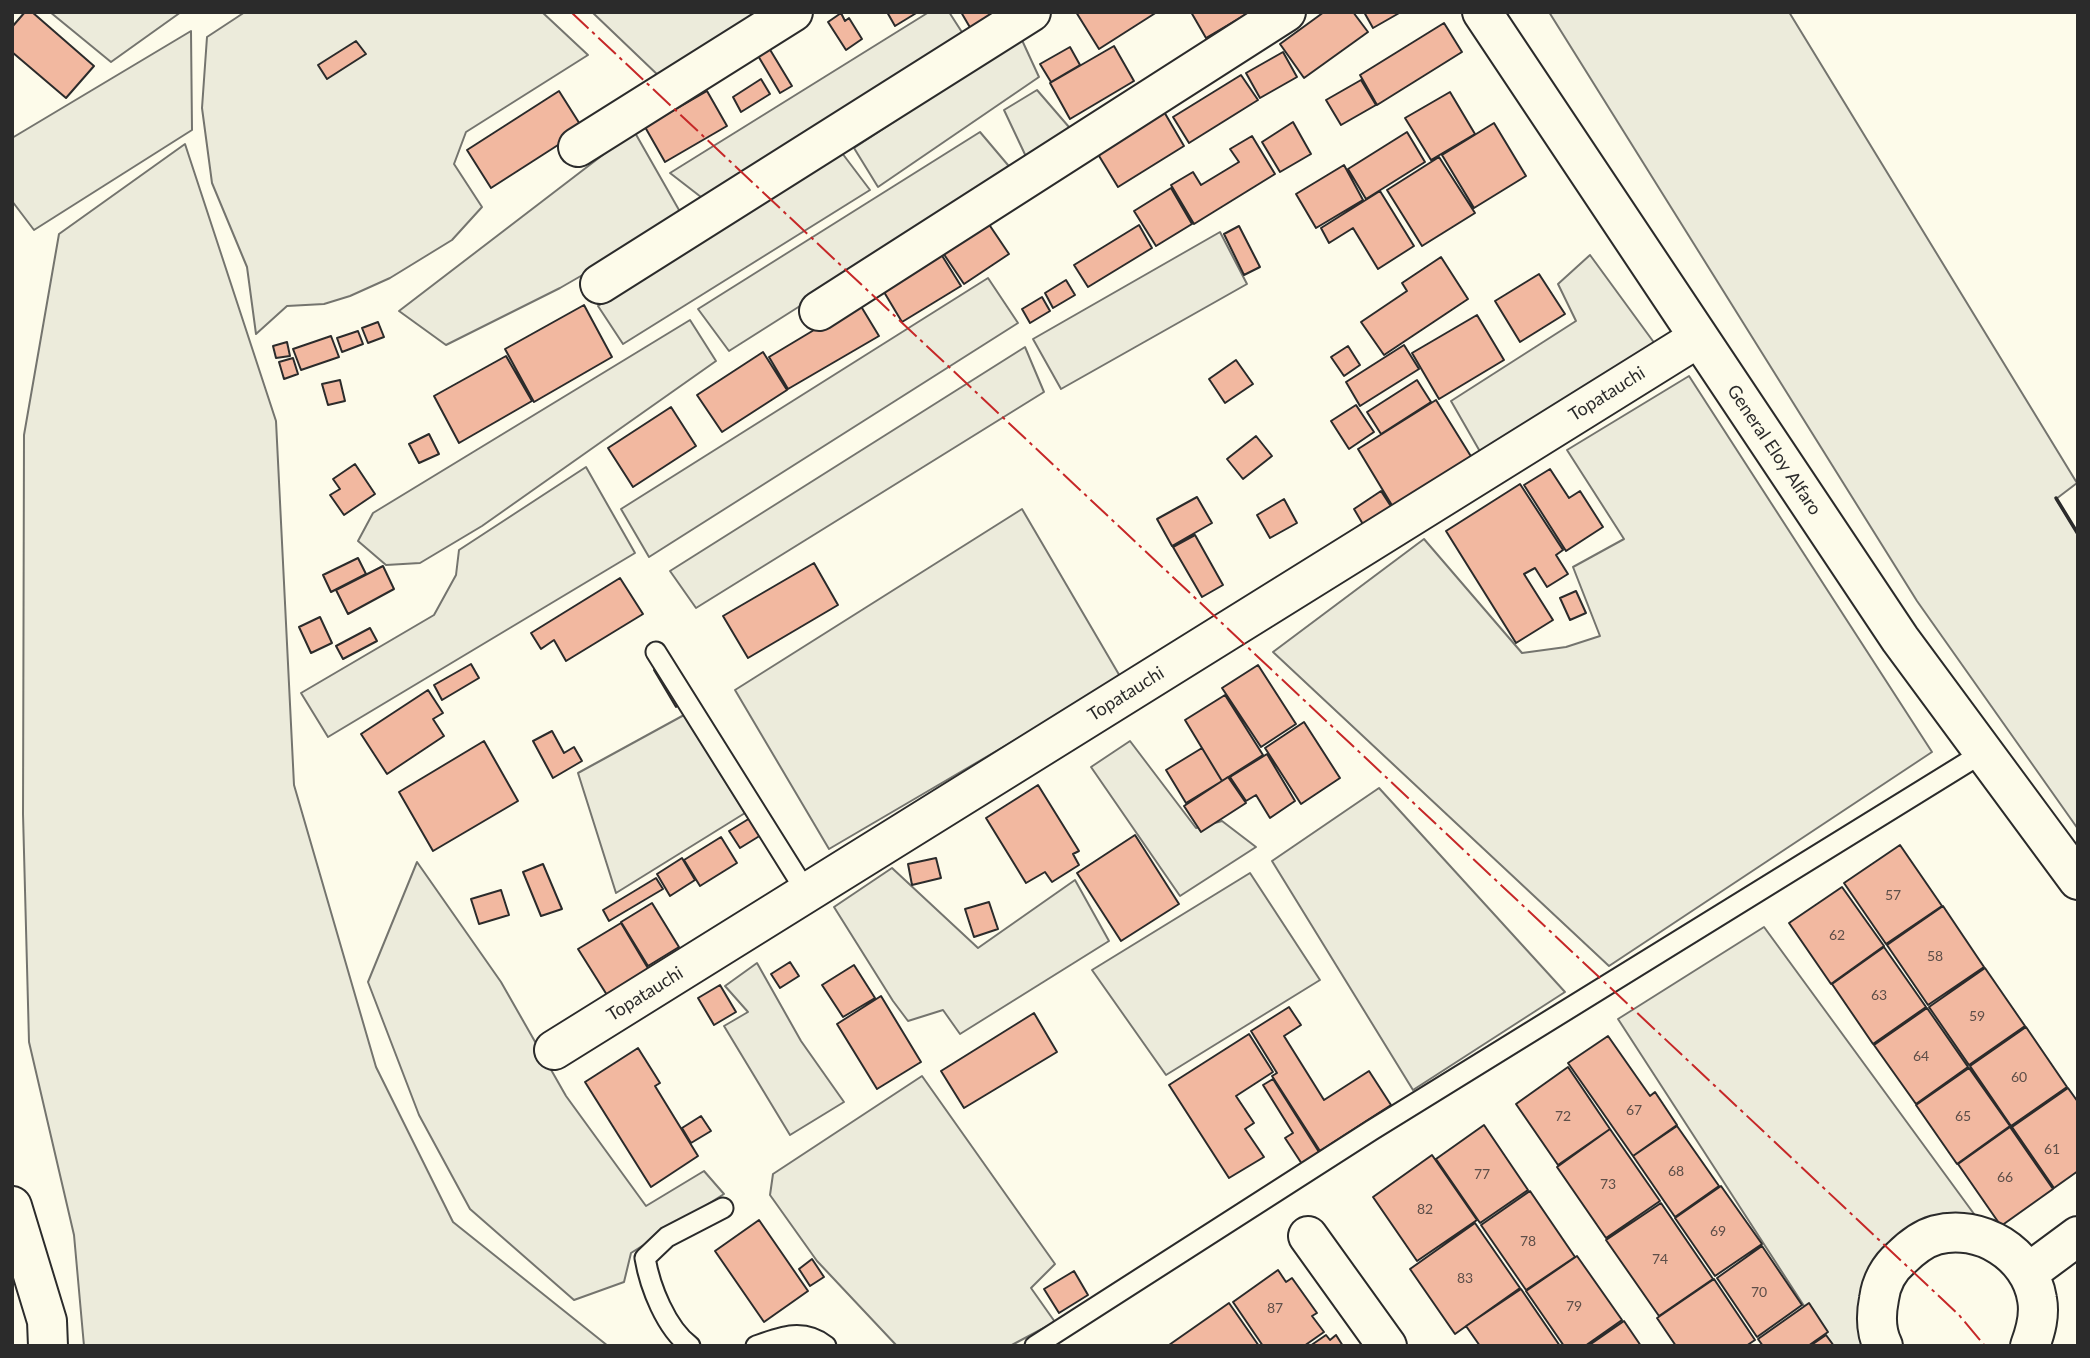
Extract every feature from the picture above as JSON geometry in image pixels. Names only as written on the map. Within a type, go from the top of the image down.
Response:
[{"type":"street","points":[[578,147],[793,12]]},
{"type":"street","points":[[600,284],[1031,12]]},
{"type":"street","points":[[818,311],[1286,12]]},
{"type":"street","name":"General Eloy Alfaro","points":[[1482,12],[1900,639],[2078,880]]},
{"type":"street","name":"Topatauchi","points":[[554,1050],[1698,338]]},
{"type":"street","points":[[12,1206],[47,1321],[48,1346]]},
{"type":"street","points":[[1884,1346],[1880,1340],[1876,1314],[1880,1288],[1893,1264],[1913,1246],[1936,1235],[1963,1233],[1989,1239],[2011,1253],[2028,1273],[2037,1298],[2040,1339]]},
{"type":"street","points":[[1308,1236],[1387,1346]]},
{"type":"street","points":[[2028,1273],[2078,1236]]},
{"type":"lane","points":[[656,652],[807,893]]},
{"type":"lane","points":[[1035,1346],[1384,1122],[1984,752]]},
{"type":"lane","points":[[690,1346],[660,1307],[648,1279],[645,1258],[667,1237],[723,1208]]},
{"type":"lane","points":[[756,1346],[789,1335],[817,1339],[827,1346]]},
{"type":"shaded area","points":[[50,12],[181,12],[111,62]]},
{"type":"shaded area","points":[[245,12],[542,12],[588,55],[466,132],[454,164],[482,207],[452,240],[390,278],[350,296],[324,304],[287,306],[256,334],[247,267],[212,183],[202,108],[207,37]]},
{"type":"shaded area","points":[[592,12],[765,12],[661,78]]},
{"type":"shaded area","points":[[929,12],[949,12],[967,40],[710,204],[670,173]]},
{"type":"shaded area","points":[[1549,12],[1789,12],[2077,483],[2056,499],[2078,534],[2078,829],[1917,601]]},
{"type":"shaded area","points":[[191,31],[192,130],[34,230],[12,201],[12,138]]},
{"type":"shaded area","points":[[1021,38],[1039,77],[878,187],[854,148]]},
{"type":"shaded area","points":[[1037,90],[1075,134],[1030,165],[1004,110]]},
{"type":"shaded area","points":[[634,131],[683,217],[560,288],[446,345],[399,311]]},
{"type":"shaded area","points":[[980,132],[1013,171],[729,351],[698,309]]},
{"type":"shaded area","points":[[185,144],[276,421],[294,785],[376,1067],[453,1222],[608,1346],[84,1346],[74,1235],[29,1042],[23,814],[24,435],[59,234]]},
{"type":"shaded area","points":[[842,153],[870,190],[623,344],[598,306]]},
{"type":"shaded area","points":[[1220,232],[1247,284],[1061,389],[1033,339]]},
{"type":"shaded area","points":[[1590,255],[1658,348],[1482,455],[1451,401],[1576,321],[1558,284]]},
{"type":"shaded area","points":[[988,278],[1018,323],[649,557],[621,509]]},
{"type":"shaded area","points":[[690,320],[716,361],[482,526],[420,563],[386,565],[358,541],[373,513]]},
{"type":"shaded area","points":[[1025,347],[1044,392],[696,608],[670,571]]},
{"type":"shaded area","points":[[1689,376],[1932,752],[1609,966],[1273,652],[1424,539],[1522,653],[1566,647],[1600,636],[1573,567],[1624,539],[1567,450]]},
{"type":"shaded area","points":[[586,467],[635,553],[328,737],[301,693],[434,615],[456,575],[459,550]]},
{"type":"shaded area","points":[[1022,509],[1121,678],[829,849],[735,690]]},
{"type":"shaded area","points":[[684,715],[745,813],[616,893],[578,773]]},
{"type":"shaded area","points":[[1130,741],[1196,828],[1222,821],[1256,847],[1180,896],[1091,767]]},
{"type":"shaded area","points":[[1379,788],[1565,992],[1413,1090],[1272,861]]},
{"type":"shaded area","points":[[417,862],[501,982],[566,1096],[646,1206],[704,1171],[724,1194],[631,1253],[624,1282],[574,1300],[470,1209],[419,1115],[368,982]]},
{"type":"shaded area","points":[[892,868],[978,948],[1075,880],[1109,941],[960,1034],[943,1010],[908,1021],[834,907]]},
{"type":"shaded area","points":[[1250,873],[1320,980],[1166,1075],[1092,970]]},
{"type":"shaded area","points":[[1764,927],[1977,1218],[1935,1216],[1868,1346],[1830,1346],[1618,1019]]},
{"type":"shaded area","points":[[757,963],[801,1041],[844,1102],[790,1135],[724,1026],[748,1012],[725,986]]},
{"type":"shaded area","points":[[922,1076],[1055,1264],[1031,1288],[1055,1322],[1010,1346],[897,1346],[817,1261],[770,1195],[773,1174]]},
{"type":"building","points":[[25,12],[32,12],[94,66],[66,98],[12,52],[12,27]]},
{"type":"building","points":[[887,12],[918,12],[895,26]]},
{"type":"building","points":[[961,12],[1013,12],[975,36]]},
{"type":"building","points":[[1076,12],[1157,12],[1099,49]]},
{"type":"building","points":[[1191,12],[1250,12],[1206,38]]},
{"type":"building","points":[[1324,12],[1353,12],[1368,32],[1304,78],[1280,44]]},
{"type":"building","points":[[1364,12],[1401,12],[1373,28]]},
{"type":"building","points":[[841,13],[845,21],[849,18],[862,39],[846,50],[828,22]]},
{"type":"building","points":[[1444,23],[1462,52],[1377,105],[1360,75]]},
{"type":"building","points":[[356,41],[366,54],[327,79],[318,65]]},
{"type":"building","points":[[1114,46],[1134,81],[1070,119],[1050,83]]},
{"type":"building","points":[[1070,47],[1080,65],[1051,82],[1040,64]]},
{"type":"building","points":[[769,48],[792,86],[780,93],[757,54]]},
{"type":"building","points":[[1283,52],[1297,77],[1260,98],[1246,73]]},
{"type":"building","points":[[1241,75],[1258,100],[1189,143],[1173,117]]},
{"type":"building","points":[[761,79],[770,94],[741,112],[733,97]]},
{"type":"building","points":[[1361,80],[1376,105],[1341,125],[1326,100]]},
{"type":"building","points":[[559,91],[583,129],[491,188],[467,150]]},
{"type":"building","points":[[707,91],[727,126],[665,162],[645,127]]},
{"type":"building","points":[[1450,92],[1475,134],[1431,160],[1405,118]]},
{"type":"building","points":[[1163,110],[1184,146],[1118,187],[1096,151]]},
{"type":"building","points":[[1293,122],[1311,154],[1280,172],[1262,142]]},
{"type":"building","points":[[1494,123],[1526,176],[1474,208],[1442,155]]},
{"type":"building","points":[[1407,132],[1425,162],[1366,199],[1348,169]]},
{"type":"building","points":[[1252,136],[1275,174],[1194,224],[1171,185],[1193,172],[1201,185],[1239,162],[1230,149]]},
{"type":"building","points":[[1439,157],[1475,213],[1422,246],[1387,190]]},
{"type":"building","points":[[1344,165],[1363,200],[1316,228],[1296,194]]},
{"type":"building","points":[[1171,188],[1192,224],[1156,246],[1134,211]]},
{"type":"building","points":[[1380,191],[1414,246],[1378,269],[1353,228],[1329,243],[1321,228]]},
{"type":"building","points":[[982,214],[1009,254],[964,284],[937,244]]},
{"type":"building","points":[[1139,225],[1152,248],[1088,287],[1074,265]]},
{"type":"building","points":[[1239,226],[1260,267],[1244,275],[1224,234]]},
{"type":"building","points":[[936,246],[961,286],[902,322],[878,282]]},
{"type":"building","points":[[1441,257],[1468,299],[1384,355],[1361,322],[1407,291],[1402,283]]},
{"type":"building","points":[[1539,274],[1565,314],[1520,342],[1495,301]]},
{"type":"building","points":[[1066,280],[1075,295],[1053,308],[1045,293]]},
{"type":"building","points":[[1042,297],[1050,311],[1030,323],[1022,309]]},
{"type":"building","points":[[859,303],[879,336],[788,389],[769,357]]},
{"type":"building","points":[[584,305],[612,357],[534,402],[505,349]]},
{"type":"building","points":[[1477,315],[1504,360],[1439,399],[1412,353]]},
{"type":"building","points":[[378,322],[384,337],[368,343],[362,328]]},
{"type":"building","points":[[358,331],[363,344],[342,352],[337,338]]},
{"type":"building","points":[[331,336],[339,357],[301,370],[293,349]]},
{"type":"building","points":[[287,342],[290,356],[276,358],[273,346]]},
{"type":"building","points":[[1404,345],[1419,369],[1360,406],[1346,382]]},
{"type":"building","points":[[1348,346],[1360,365],[1344,376],[1331,357]]},
{"type":"building","points":[[763,352],[787,390],[722,432],[697,395]]},
{"type":"building","points":[[506,356],[532,401],[459,443],[434,396]]},
{"type":"building","points":[[293,358],[298,374],[284,379],[279,362]]},
{"type":"building","points":[[1236,360],[1253,384],[1225,403],[1209,379]]},
{"type":"building","points":[[340,380],[345,401],[328,405],[322,384]]},
{"type":"building","points":[[1417,380],[1431,402],[1381,434],[1367,412]]},
{"type":"building","points":[[1436,400],[1472,458],[1393,507],[1358,449]]},
{"type":"building","points":[[1356,405],[1374,432],[1349,449],[1331,421]]},
{"type":"building","points":[[671,407],[696,446],[633,487],[608,448]]},
{"type":"building","points":[[429,434],[439,454],[419,463],[409,444]]},
{"type":"building","points":[[1256,436],[1272,456],[1243,479],[1227,459]]},
{"type":"building","points":[[355,464],[375,494],[344,515],[330,495],[340,489],[333,479]]},
{"type":"building","points":[[1550,469],[1569,498],[1580,491],[1603,527],[1566,551],[1524,485]]},
{"type":"building","points":[[1520,484],[1563,550],[1556,555],[1568,574],[1547,587],[1535,568],[1524,574],[1553,620],[1516,643],[1446,531]]},
{"type":"building","points":[[1381,491],[1392,508],[1364,526],[1354,509]]},
{"type":"building","points":[[1197,497],[1212,523],[1172,546],[1157,519]]},
{"type":"building","points":[[1284,499],[1297,523],[1270,538],[1257,515]]},
{"type":"building","points":[[1195,535],[1223,585],[1202,597],[1173,547]]},
{"type":"building","points":[[358,558],[366,574],[331,592],[323,575]]},
{"type":"building","points":[[814,563],[838,605],[748,658],[723,616]]},
{"type":"building","points":[[383,566],[394,589],[348,614],[336,590]]},
{"type":"building","points":[[620,578],[643,614],[566,661],[554,640],[541,649],[531,633]]},
{"type":"building","points":[[1576,591],[1586,613],[1570,620],[1560,598]]},
{"type":"building","points":[[320,617],[332,643],[311,653],[299,627]]},
{"type":"building","points":[[370,628],[377,641],[343,659],[336,646]]},
{"type":"building","points":[[471,664],[479,678],[442,700],[434,685]]},
{"type":"building","points":[[663,665],[685,701],[676,707],[654,670]]},
{"type":"building","points":[[1258,665],[1296,724],[1261,747],[1222,688]]},
{"type":"building","points":[[428,690],[443,713],[433,719],[444,736],[387,774],[361,734]]},
{"type":"building","points":[[1225,695],[1263,755],[1222,781],[1185,720]]},
{"type":"building","points":[[1304,722],[1340,778],[1301,804],[1265,748]]},
{"type":"building","points":[[552,731],[564,753],[574,747],[582,761],[553,778],[533,741]]},
{"type":"building","points":[[484,741],[518,801],[433,851],[399,792]]},
{"type":"building","points":[[1202,748],[1222,781],[1186,803],[1166,770]]},
{"type":"building","points":[[1267,754],[1295,801],[1270,818],[1256,795],[1246,801],[1230,777]]},
{"type":"building","points":[[1228,777],[1246,803],[1201,832],[1184,806]]},
{"type":"building","points":[[1038,785],[1079,851],[1073,854],[1079,865],[1052,882],[1045,872],[1026,883],[986,818]]},
{"type":"building","points":[[755,815],[766,832],[740,848],[729,831]]},
{"type":"building","points":[[1135,835],[1179,904],[1121,941],[1077,873]]},
{"type":"building","points":[[721,837],[737,863],[700,886],[684,860]]},
{"type":"building","points":[[1900,845],[1942,906],[1886,944],[1844,883]]},
{"type":"building","points":[[682,858],[695,880],[670,896],[657,874]]},
{"type":"building","points":[[936,858],[941,878],[912,885],[908,864]]},
{"type":"building","points":[[543,864],[562,909],[541,916],[523,872]]},
{"type":"building","points":[[656,878],[663,889],[609,921],[603,910]]},
{"type":"building","points":[[1842,887],[1884,946],[1831,984],[1789,923]]},
{"type":"building","points":[[501,890],[509,915],[479,924],[471,899]]},
{"type":"building","points":[[989,902],[998,929],[974,937],[965,909]]},
{"type":"building","points":[[652,903],[679,947],[648,966],[621,922]]},
{"type":"building","points":[[1943,906],[1984,967],[1928,1005],[1887,945]]},
{"type":"building","points":[[621,923],[649,970],[607,995],[578,949]]},
{"type":"building","points":[[1884,947],[1926,1007],[1873,1044],[1832,984]]},
{"type":"building","points":[[790,962],[799,976],[780,988],[771,974]]},
{"type":"building","points":[[854,965],[875,998],[843,1017],[822,985]]},
{"type":"building","points":[[1985,968],[2025,1026],[1969,1065],[1929,1007]]},
{"type":"building","points":[[720,985],[736,1012],[714,1025],[698,998]]},
{"type":"building","points":[[881,996],[921,1062],[877,1089],[837,1024]]},
{"type":"building","points":[[1289,1007],[1301,1025],[1284,1036],[1324,1100],[1369,1071],[1391,1105],[1320,1151],[1272,1076],[1277,1073],[1251,1031]]},
{"type":"building","points":[[1927,1008],[1968,1067],[1916,1104],[1874,1045]]},
{"type":"building","points":[[1034,1013],[1057,1052],[964,1108],[941,1071]]},
{"type":"building","points":[[2026,1027],[2067,1087],[2011,1126],[1970,1066]]},
{"type":"building","points":[[1249,1034],[1273,1072],[1236,1096],[1254,1123],[1245,1129],[1264,1157],[1229,1178],[1169,1085]]},
{"type":"building","points":[[1608,1036],[1650,1096],[1655,1092],[1677,1125],[1633,1156],[1568,1063]]},
{"type":"building","points":[[638,1048],[660,1083],[655,1086],[698,1156],[651,1187],[585,1082]]},
{"type":"building","points":[[1568,1067],[1610,1129],[1558,1165],[1516,1104]]},
{"type":"building","points":[[1969,1068],[2010,1126],[1957,1164],[1916,1105]]},
{"type":"building","points":[[1273,1079],[1319,1152],[1302,1164],[1285,1138],[1293,1133],[1263,1085]]},
{"type":"building","points":[[2068,1088],[2078,1102],[2078,1171],[2054,1188],[2012,1127]]},
{"type":"building","points":[[701,1116],[711,1131],[691,1143],[682,1128]]},
{"type":"building","points":[[1484,1125],[1528,1190],[1480,1223],[1436,1159]]},
{"type":"building","points":[[1677,1126],[1719,1186],[1675,1217],[1633,1156]]},
{"type":"building","points":[[2010,1127],[2053,1189],[2001,1226],[1958,1164]]},
{"type":"building","points":[[1610,1129],[1660,1201],[1606,1238],[1557,1167]]},
{"type":"building","points":[[1432,1155],[1477,1220],[1417,1261],[1373,1197]]},
{"type":"building","points":[[1721,1186],[1762,1244],[1715,1276],[1675,1218]]},
{"type":"building","points":[[1530,1191],[1575,1257],[1526,1290],[1481,1225]]},
{"type":"building","points":[[1661,1203],[1713,1279],[1659,1316],[1606,1240]]},
{"type":"building","points":[[759,1220],[808,1291],[764,1322],[715,1251]]},
{"type":"building","points":[[1475,1223],[1520,1288],[1455,1334],[1410,1269]]},
{"type":"building","points":[[1762,1246],[1802,1305],[1757,1337],[1717,1278]]},
{"type":"building","points":[[1577,1256],[1622,1320],[1585,1346],[1564,1346],[1526,1291]]},
{"type":"building","points":[[812,1259],[824,1277],[810,1286],[799,1269]]},
{"type":"building","points":[[1278,1270],[1286,1282],[1292,1278],[1317,1313],[1312,1316],[1324,1332],[1304,1346],[1263,1346],[1233,1302]]},
{"type":"building","points":[[1074,1271],[1088,1295],[1059,1313],[1044,1289]]},
{"type":"building","points":[[1714,1279],[1755,1340],[1746,1346],[1676,1346],[1657,1318]]},
{"type":"building","points":[[1521,1289],[1560,1346],[1480,1346],[1466,1326]]},
{"type":"building","points":[[1229,1303],[1259,1346],[1169,1346],[1169,1345]]},
{"type":"building","points":[[1809,1303],[1828,1332],[1808,1346],[1763,1346],[1758,1339]]},
{"type":"building","points":[[1624,1321],[1641,1346],[1588,1346]]},
{"type":"building","points":[[1326,1335],[1330,1340],[1336,1335],[1343,1346],[1310,1346]]},
{"type":"building","points":[[1826,1335],[1834,1346],[1810,1346]]},
{"type":"wall","points":[[2056,498],[2078,534]]},
{"type":"power","points":[[571,12],[1959,1315],[1985,1346]]}]
